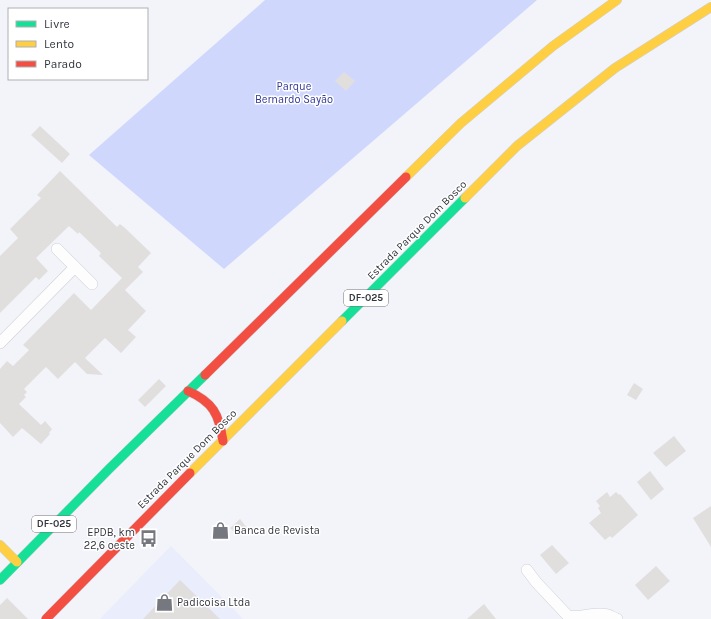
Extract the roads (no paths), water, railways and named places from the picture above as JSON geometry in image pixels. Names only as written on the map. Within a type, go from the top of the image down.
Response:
[{"type":"main road","name":"DF-025","points":[[0,580],[188,391],[461,123],[553,46],[617,0]]},
{"type":"main road","name":"Estrada Parque Dom Bosco","points":[[46,619],[517,146],[615,68],[711,7]]},
{"type":"main road","points":[[188,391],[201,396],[210,405],[222,427],[223,440]]},
{"type":"main road","points":[[0,545],[17,562]]},
{"type":"street","points":[[57,250],[92,284]]},
{"type":"street","points":[[0,343],[75,267]]},
{"type":"street","points":[[527,570],[536,582],[568,616],[575,618],[607,614],[617,619]]},
{"type":"place","name":"Banca de Revista","points":[[221,530]]},
{"type":"place","name":"EPDB, km 22,6 oeste","points":[[148,538]]},
{"type":"place","name":"Padicoisa Ltda","points":[[164,602]]},
{"type":"park label","name":"Parque Bernardo Sayão","points":[[294,92]]}]
